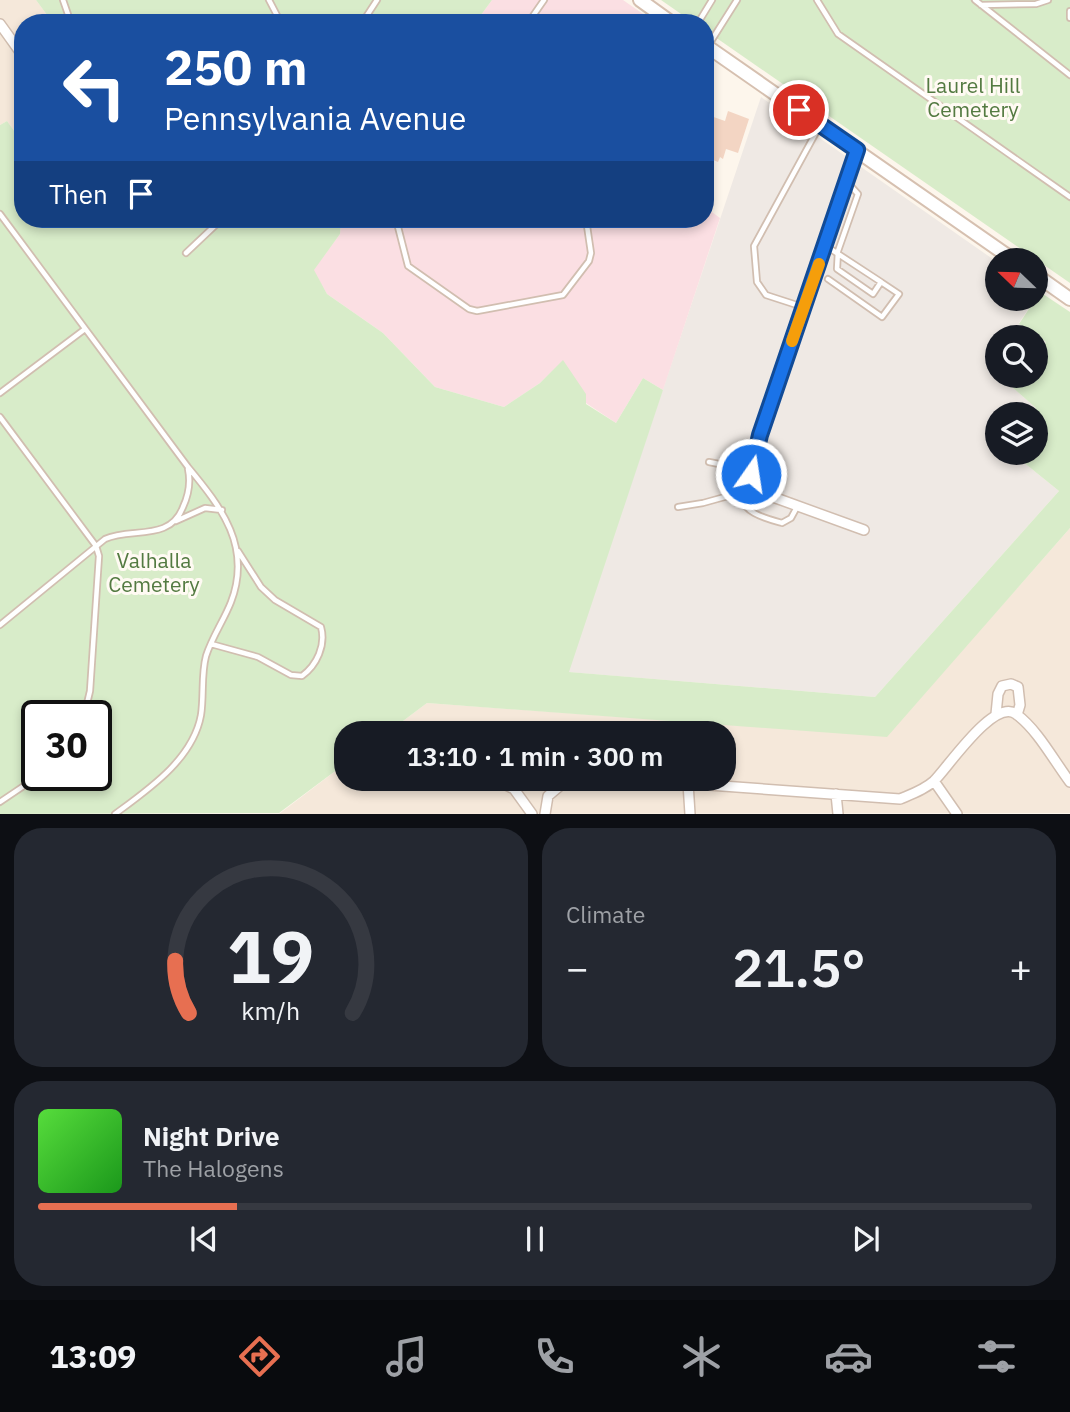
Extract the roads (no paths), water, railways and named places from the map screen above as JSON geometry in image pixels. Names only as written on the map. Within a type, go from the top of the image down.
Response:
[{"type":"street","points":[[639,0],[659,14]]},
{"type":"street","points":[[0,24],[14,43]]},
{"type":"street","points":[[714,51],[997,248]]},
{"type":"street","points":[[857,150],[750,472],[761,490],[864,530]]},
{"type":"street","points":[[1048,283],[1070,299]]},
{"type":"street","points":[[996,714],[998,694],[1002,686],[1011,684],[1018,687],[1020,695],[1017,715]]},
{"type":"street","points":[[736,787],[900,799],[934,781],[996,714],[1006,710],[1017,715],[1070,782]]},
{"type":"street","points":[[934,781],[957,814]]},
{"type":"street","points":[[515,791],[532,814]]},
{"type":"street","points":[[545,814],[548,796],[554,791]]},
{"type":"street","points":[[689,791],[690,814]]},
{"type":"street","points":[[836,794],[838,814]]},
{"type":"lane","points":[[714,39],[737,0]]},
{"type":"lane","points":[[817,0],[838,34],[1070,197]]},
{"type":"lane","points":[[975,0],[1070,75]]},
{"type":"lane","points":[[981,5],[1036,4],[1048,0]]},
{"type":"lane","points":[[1070,10],[1070,18]]},
{"type":"lane","points":[[804,307],[766,295],[757,282],[754,246],[820,125]]},
{"type":"lane","points":[[846,182],[858,194],[838,251],[837,269],[873,294],[881,282]]},
{"type":"lane","points":[[0,214],[222,510],[238,551],[261,587],[275,600],[321,627],[323,636],[320,651],[311,670],[302,676],[291,675],[258,657],[211,644]]},
{"type":"lane","points":[[186,253],[212,228]]},
{"type":"lane","points":[[399,228],[408,266],[469,309],[477,311],[563,295],[592,253],[588,228]]},
{"type":"lane","points":[[826,246],[838,251],[899,295],[882,317],[828,279]]},
{"type":"lane","points":[[858,300],[865,289]]},
{"type":"lane","points":[[0,393],[85,329]]},
{"type":"lane","points":[[0,417],[96,546],[99,556],[88,700]]},
{"type":"lane","points":[[709,461],[750,472],[739,493],[741,503],[750,511],[782,523],[791,519],[798,506]]},
{"type":"lane","points":[[173,523],[187,497],[190,482],[188,467]]},
{"type":"lane","points":[[678,506],[703,503],[739,493]]},
{"type":"lane","points":[[0,625],[96,546],[114,535],[144,533],[205,508],[222,510]]},
{"type":"lane","points":[[115,814],[181,757],[194,740],[201,714],[206,656],[232,600],[238,551]]},
{"type":"lane","points":[[0,802],[21,788]]},
{"type":"park label","name":"Laurel Hill Cemetery","points":[[973,98]]},
{"type":"park label","name":"Valhalla Cemetery","points":[[154,573]]}]
